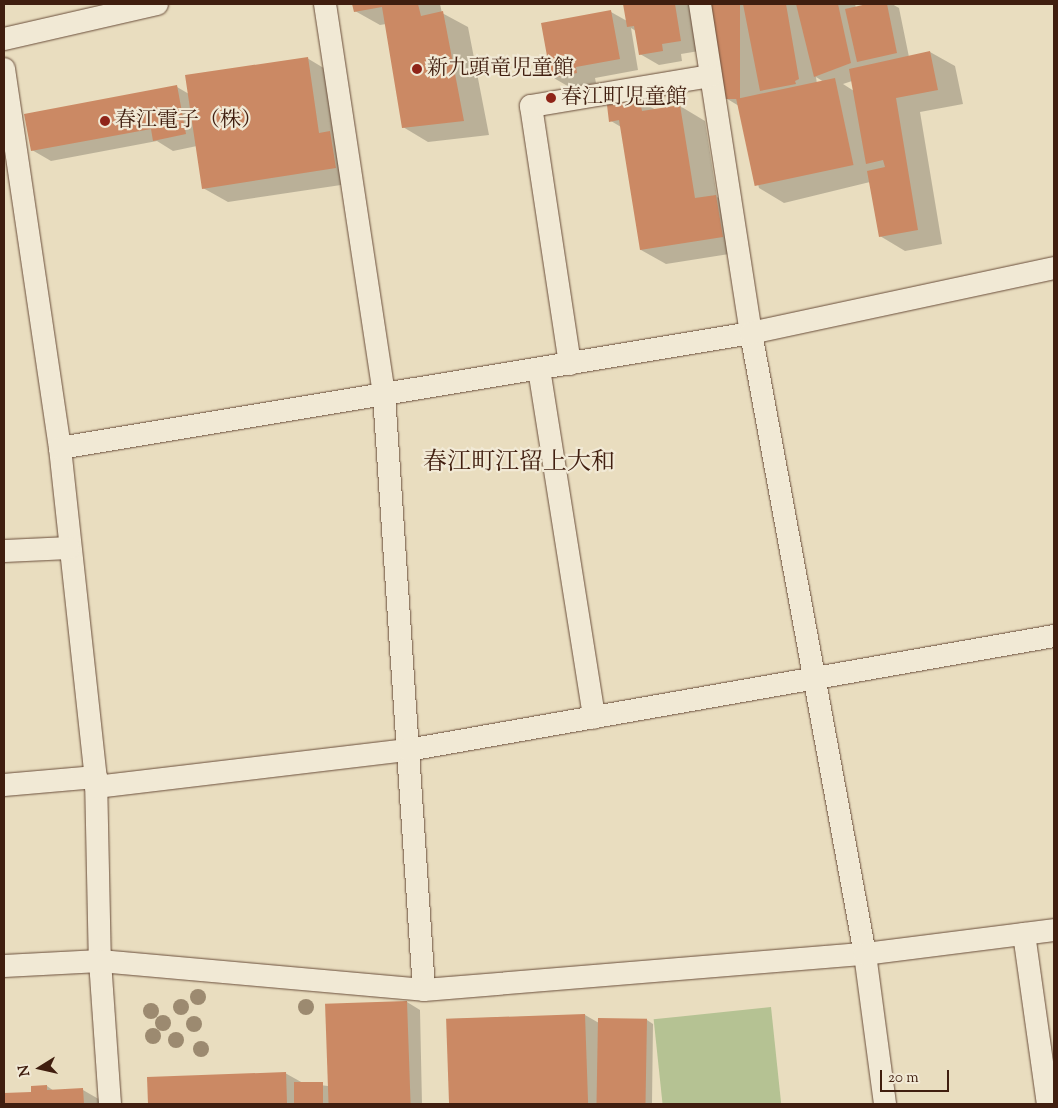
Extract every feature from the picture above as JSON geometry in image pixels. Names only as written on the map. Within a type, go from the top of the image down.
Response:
[{"type":"street","points":[[4,39],[156,4]]},
{"type":"street","points":[[325,4],[384,395],[424,990]]},
{"type":"street","points":[[700,4],[751,333],[866,954],[884,1104]]},
{"type":"street","points":[[4,69],[60,448],[96,782],[100,961],[110,1104]]},
{"type":"street","points":[[570,364],[530,106],[711,76]]},
{"type":"street","points":[[60,448],[751,333],[1054,268]]},
{"type":"street","points":[[539,369],[594,718]]},
{"type":"street","points":[[4,551],[70,548]]},
{"type":"street","points":[[4,785],[96,782],[408,750],[815,680],[1054,636]]},
{"type":"street","points":[[4,966],[100,961],[424,990],[866,954],[1054,930]]},
{"type":"street","points":[[1024,934],[1048,1104]]},
{"type":"green space","points":[[771,1007],[781,1104],[663,1104],[654,1019]]},
{"type":"building","points":[[352,4],[418,4],[421,16],[443,11],[464,121],[402,128],[382,7],[354,12]]},
{"type":"building","points":[[623,4],[675,4],[681,41],[662,44],[663,51],[639,55],[634,26],[627,27]]},
{"type":"building","points":[[709,4],[740,4],[740,99],[709,99]]},
{"type":"building","points":[[743,4],[786,4],[799,79],[795,81],[796,84],[760,91]]},
{"type":"building","points":[[796,4],[838,4],[851,63],[814,77]]},
{"type":"building","points":[[867,4],[887,4],[897,53],[857,62],[845,9]]},
{"type":"building","points":[[611,10],[620,59],[576,67],[577,73],[551,78],[541,23]]},
{"type":"building","points":[[930,51],[938,90],[896,98],[918,230],[879,237],[867,171],[885,167],[883,160],[866,164],[849,69]]},
{"type":"building","points":[[308,57],[319,133],[330,131],[336,168],[202,189],[185,75]]},
{"type":"building","points":[[835,78],[854,165],[755,186],[736,99]]},
{"type":"building","name":"春江電子（株）","points":[[177,85],[186,134],[153,141],[151,129],[31,151],[24,114]]},
{"type":"building","points":[[640,100],[642,111],[680,105],[695,198],[716,195],[723,237],[640,250],[619,120],[609,122],[607,105]]},
{"type":"building","points":[[407,1001],[411,1104],[329,1104],[325,1004]]},
{"type":"building","points":[[585,1014],[588,1104],[449,1104],[446,1019]]},
{"type":"building","points":[[598,1018],[647,1019],[646,1104],[596,1104]]},
{"type":"building","points":[[286,1072],[287,1104],[148,1104],[147,1077]]},
{"type":"building","points":[[294,1082],[323,1082],[323,1104],[294,1104]]},
{"type":"building","points":[[47,1085],[47,1090],[83,1088],[84,1104],[4,1104],[4,1093],[31,1092],[31,1086]]},
{"type":"place","name":"新九頭竜児童館","points":[[417,69]]},
{"type":"place","name":"春江町児童館","points":[[551,98]]},
{"type":"place","name":"春江電子（株）","points":[[105,121]]},
{"type":"district","name":"春江町江留上大和","points":[[519,464]]}]
